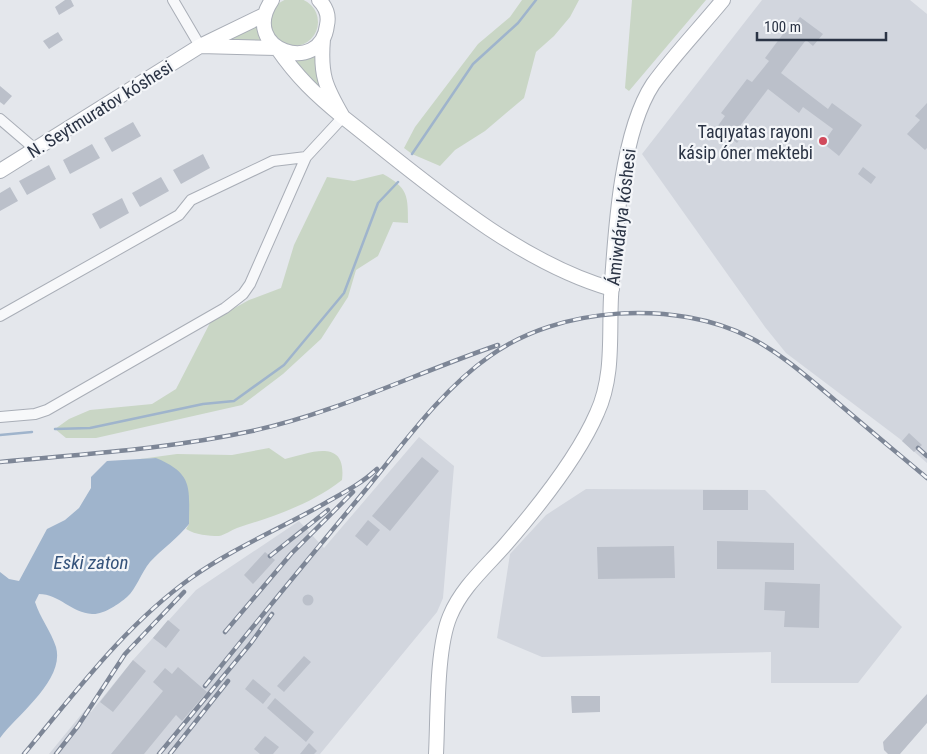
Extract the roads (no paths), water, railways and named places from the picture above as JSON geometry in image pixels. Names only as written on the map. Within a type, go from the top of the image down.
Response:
[{"type":"street","points":[[172,0],[200,46],[277,48],[292,53],[307,52],[323,39]]},
{"type":"street","points":[[272,0],[264,15],[266,34],[297,77],[313,94],[447,199],[529,253],[590,283],[612,289]]},
{"type":"street","name":"Ámiwdárya kóshesi","points":[[436,754],[442,650],[450,617],[470,582],[507,543],[568,465],[598,412],[610,358],[610,313],[624,168],[634,127],[652,86],[723,0]]},
{"type":"street","points":[[325,4],[327,30],[323,39],[321,61],[326,89],[343,117]]},
{"type":"street","name":"N. Seytmuratov kóshesi","points":[[0,171],[200,46],[264,15]]},
{"type":"street","points":[[0,417],[35,414],[46,410],[225,308],[243,294],[250,284],[306,157],[343,117]]},
{"type":"street","points":[[0,119],[35,149]]},
{"type":"street","points":[[0,316],[179,215],[191,200],[273,161],[306,157]]},
{"type":"water","name":"Eski zaton","points":[[156,458],[177,470],[187,483],[189,492],[189,524],[150,562],[127,597],[106,611],[96,614],[85,613],[53,597],[39,594],[35,602],[56,647],[57,659],[54,672],[38,696],[0,738],[0,572],[9,579],[19,581],[47,529],[65,520],[79,508],[91,488],[91,477],[107,461]]},
{"type":"waterway","points":[[412,154],[473,64],[518,23],[536,0]]},
{"type":"waterway","points":[[55,429],[90,428],[203,404],[234,401],[284,365],[344,293],[378,203],[398,182]]},
{"type":"waterway","points":[[0,435],[32,432]]},
{"type":"railway","points":[[205,686],[438,402],[490,356],[518,339],[549,327],[583,318],[618,314],[654,313],[688,317],[721,326],[751,338],[782,357],[927,478]]},
{"type":"railway","points":[[0,462],[158,447],[252,431],[314,414],[498,345]]},
{"type":"railway","points":[[918,448],[927,456]]},
{"type":"railway","points":[[24,754],[102,661],[144,617],[167,597],[191,578],[222,558],[342,494],[377,469]]},
{"type":"railway","points":[[225,632],[291,554],[353,492]]},
{"type":"railway","points":[[270,556],[328,510]]},
{"type":"railway","points":[[56,754],[78,726],[125,654],[184,592]]},
{"type":"railway","points":[[159,754],[251,643],[272,614]]},
{"type":"railway","points":[[170,754],[228,681]]},
{"type":"place","name":"Taqıyatas rayonı kásip óner mektebi","points":[[823,141]]}]
